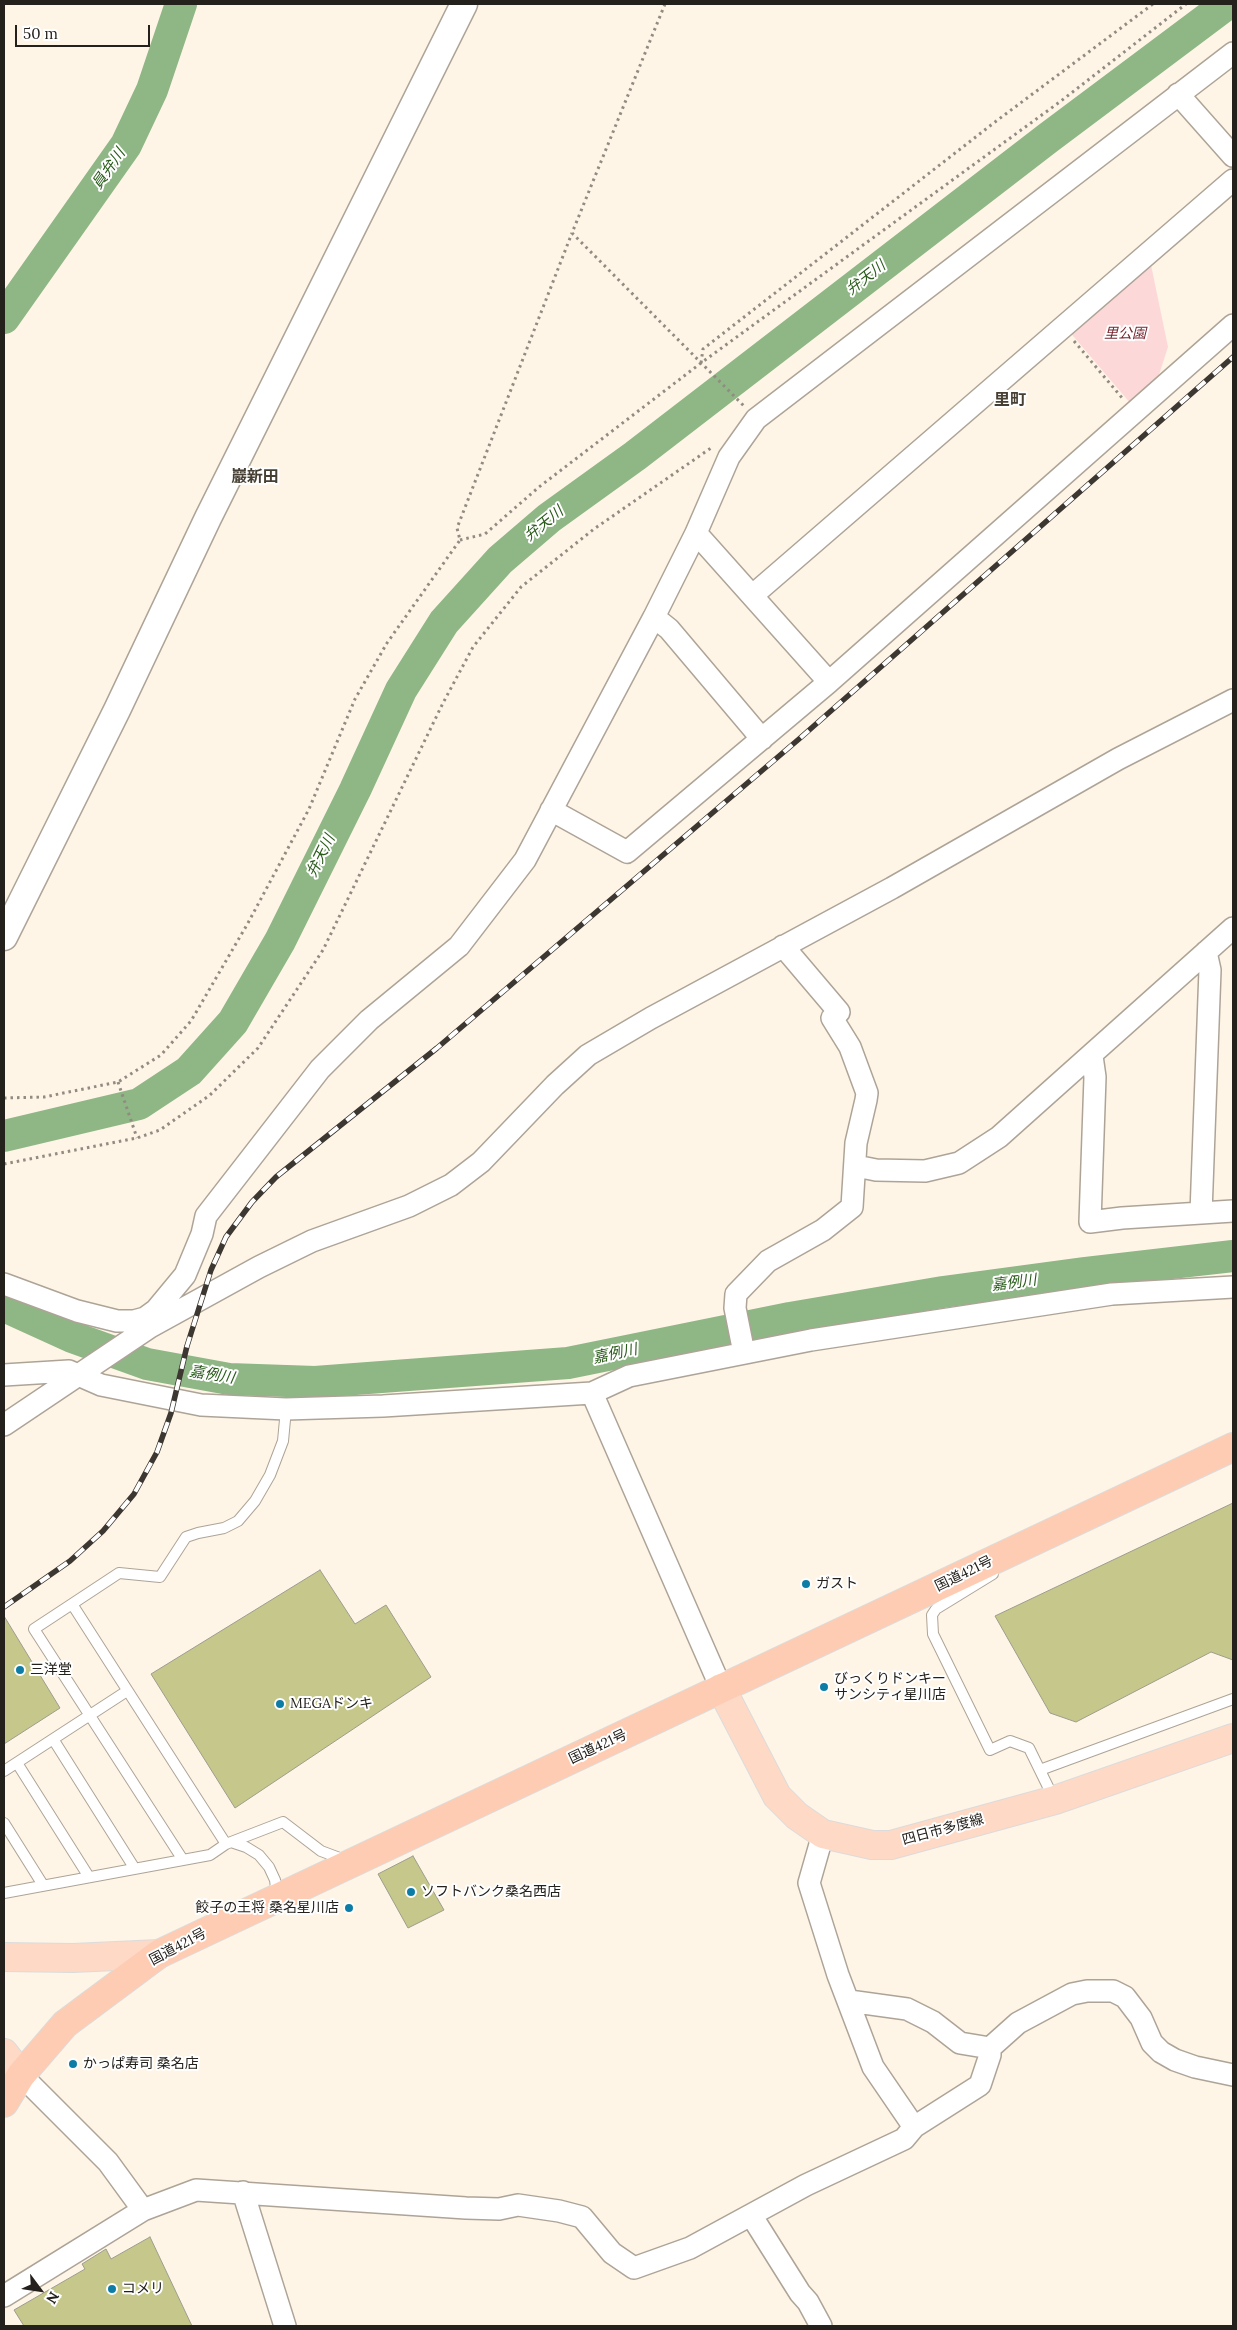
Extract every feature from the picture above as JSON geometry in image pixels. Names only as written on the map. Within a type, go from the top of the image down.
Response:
[{"type":"highway","name":"国道421号","points":[[4,2103],[21,2076],[65,2024],[160,1954],[1233,1447]]},
{"type":"main road","name":"四日市多度線","points":[[722,1688],[777,1796],[797,1816],[823,1834],[856,1842],[891,1845],[1055,1800],[1233,1738]]},
{"type":"main road","points":[[4,1957],[73,1958],[160,1954]]},
{"type":"main road","points":[[4,2053],[21,2076]]},
{"type":"street","points":[[4,937],[118,710],[208,518],[464,4]]},
{"type":"street","points":[[4,1424],[127,1342],[148,1322],[185,1275],[202,1234],[206,1216],[320,1069],[369,1020],[459,946],[525,860],[654,617],[696,533],[729,457],[756,419],[1233,53]]},
{"type":"street","points":[[1178,94],[1233,156]]},
{"type":"street","points":[[754,595],[1233,180]]},
{"type":"street","points":[[551,810],[627,852],[829,682],[1233,325]]},
{"type":"street","points":[[696,533],[754,595],[829,682]]},
{"type":"street","points":[[654,617],[668,629],[762,739]]},
{"type":"street","points":[[4,1284],[99,1317],[148,1322],[312,1240],[409,1206],[451,1185],[481,1162],[555,1085],[588,1055],[783,946],[892,888],[1118,759],[1233,700]]},
{"type":"street","points":[[856,1166],[876,1170],[925,1170],[958,1163],[999,1137],[1092,1056],[1233,928]]},
{"type":"street","points":[[743,1349],[735,1308],[736,1294],[768,1261],[822,1230],[852,1208],[856,1143],[866,1100],[863,1081],[850,1047],[832,1018],[839,1012],[783,946]]},
{"type":"street","points":[[1201,1213],[1210,970],[1206,952]]},
{"type":"street","points":[[1092,1056],[1095,1077],[1090,1222],[1233,1211]]},
{"type":"street","points":[[4,1375],[69,1371],[84,1372],[101,1385],[201,1405],[286,1410],[592,1393],[628,1376],[743,1349],[1112,1294],[1233,1287]]},
{"type":"street","points":[[592,1393],[722,1688]]},
{"type":"street","points":[[823,1834],[809,1883],[838,1975],[873,2067],[914,2127]]},
{"type":"street","points":[[4,2296],[143,2210],[196,2190],[466,2208],[499,2209],[518,2205],[559,2211],[582,2218],[612,2253],[634,2268],[690,2248],[836,2170],[898,2143],[914,2127],[980,2085],[990,2055],[990,2048],[1018,2023],[1072,1994],[1086,1991],[1113,1991],[1125,1997],[1141,2018],[1152,2043],[1161,2052],[1175,2060],[1195,2067],[1233,2075]]},
{"type":"street","points":[[849,2001],[907,2009],[933,2022],[960,2043],[990,2048]]},
{"type":"street","points":[[21,2076],[108,2162],[143,2210]]},
{"type":"street","points":[[243,2192],[285,2326]]},
{"type":"street","points":[[751,2215],[800,2293],[808,2302],[821,2326]]},
{"type":"lane","points":[[183,1860],[34,1629],[119,1573],[160,1577],[186,1538],[198,1533],[224,1528],[238,1521],[255,1501],[270,1474],[283,1441],[286,1410]]},
{"type":"lane","points":[[992,1560],[993,1574],[936,1609],[932,1615],[933,1634],[990,1750],[1010,1741],[1029,1748],[1055,1800]]},
{"type":"lane","points":[[72,1604],[127,1691],[229,1843],[259,1855],[269,1867],[275,1880],[278,1898]]},
{"type":"lane","points":[[4,1771],[127,1691]]},
{"type":"lane","points":[[1040,1770],[1233,1699]]},
{"type":"lane","points":[[53,1739],[135,1869]]},
{"type":"lane","points":[[17,1763],[89,1877]]},
{"type":"lane","points":[[4,1892],[210,1856],[229,1843],[284,1822],[321,1851],[354,1862]]},
{"type":"lane","points":[[4,1823],[43,1885]]},
{"type":"path","points":[[460,540],[457,528],[572,233],[665,4]]},
{"type":"path","points":[[701,363],[703,349],[995,122],[1153,4]]},
{"type":"path","points":[[4,1098],[44,1097],[118,1082],[161,1055],[191,1021],[248,923],[308,809],[355,699],[387,643],[460,540],[485,534],[539,487],[701,363],[1061,101],[1186,4]]},
{"type":"path","points":[[572,233],[750,412]]},
{"type":"path","points":[[1062,327],[1135,412]]},
{"type":"path","points":[[4,1164],[138,1138],[160,1130],[210,1095],[258,1048],[323,950],[443,703],[474,647],[521,587],[594,529],[719,443],[744,436]]},
{"type":"path","points":[[118,1082],[138,1138]]},
{"type":"green space","name":"里公園","points":[[1150,260],[1168,347],[1157,381],[1131,404],[1068,330]]},
{"type":"building","points":[[1233,1503],[1233,1660],[1211,1652],[1076,1722],[1050,1713],[995,1616]]},
{"type":"building","name":"MEGAドンキ","points":[[320,1570],[355,1624],[386,1605],[431,1677],[235,1808],[151,1674]]},
{"type":"building","name":"三洋堂","points":[[4,1616],[60,1708],[4,1744]]},
{"type":"building","name":"ソフトバンク桑名西店","points":[[413,1856],[444,1910],[408,1928],[378,1874]]},
{"type":"building","name":"コメリ","points":[[150,2237],[192,2326],[24,2326],[14,2310],[85,2269],[82,2264],[106,2249],[111,2259]]},
{"type":"waterway","name":"員弁川","points":[[4,318],[126,145],[152,90],[181,4]]},
{"type":"waterway","name":"弁天川","points":[[4,1136],[139,1104],[189,1071],[233,1022],[280,941],[355,790],[401,690],[444,622],[500,560],[549,518],[635,456],[1048,138],[1227,4]]},
{"type":"waterway","name":"嘉例川","points":[[4,1306],[72,1337],[147,1364],[229,1379],[315,1382],[568,1363],[790,1318],[943,1292],[1233,1256]]},
{"type":"railway","points":[[4,1607],[70,1561],[103,1531],[134,1494],[157,1452],[171,1413],[187,1346],[211,1270],[226,1237],[252,1202],[276,1177],[437,1048],[799,739],[1233,357]]},
{"type":"place","name":"ガスト","points":[[806,1584]]},
{"type":"place","name":"三洋堂","points":[[20,1670]]},
{"type":"place","name":"びっくりドンキー サンシティ星川店","points":[[824,1687]]},
{"type":"place","name":"MEGAドンキ","points":[[280,1704]]},
{"type":"place","name":"ソフトバンク桑名西店","points":[[411,1892]]},
{"type":"place","name":"餃子の王将 桑名星川店","points":[[349,1908]]},
{"type":"place","name":"かっぱ寿司 桑名店","points":[[73,2064]]},
{"type":"place","name":"コメリ","points":[[112,2289]]},
{"type":"district","name":"里町","points":[[1010,400]]},
{"type":"district","name":"巖新田","points":[[255,477]]}]
